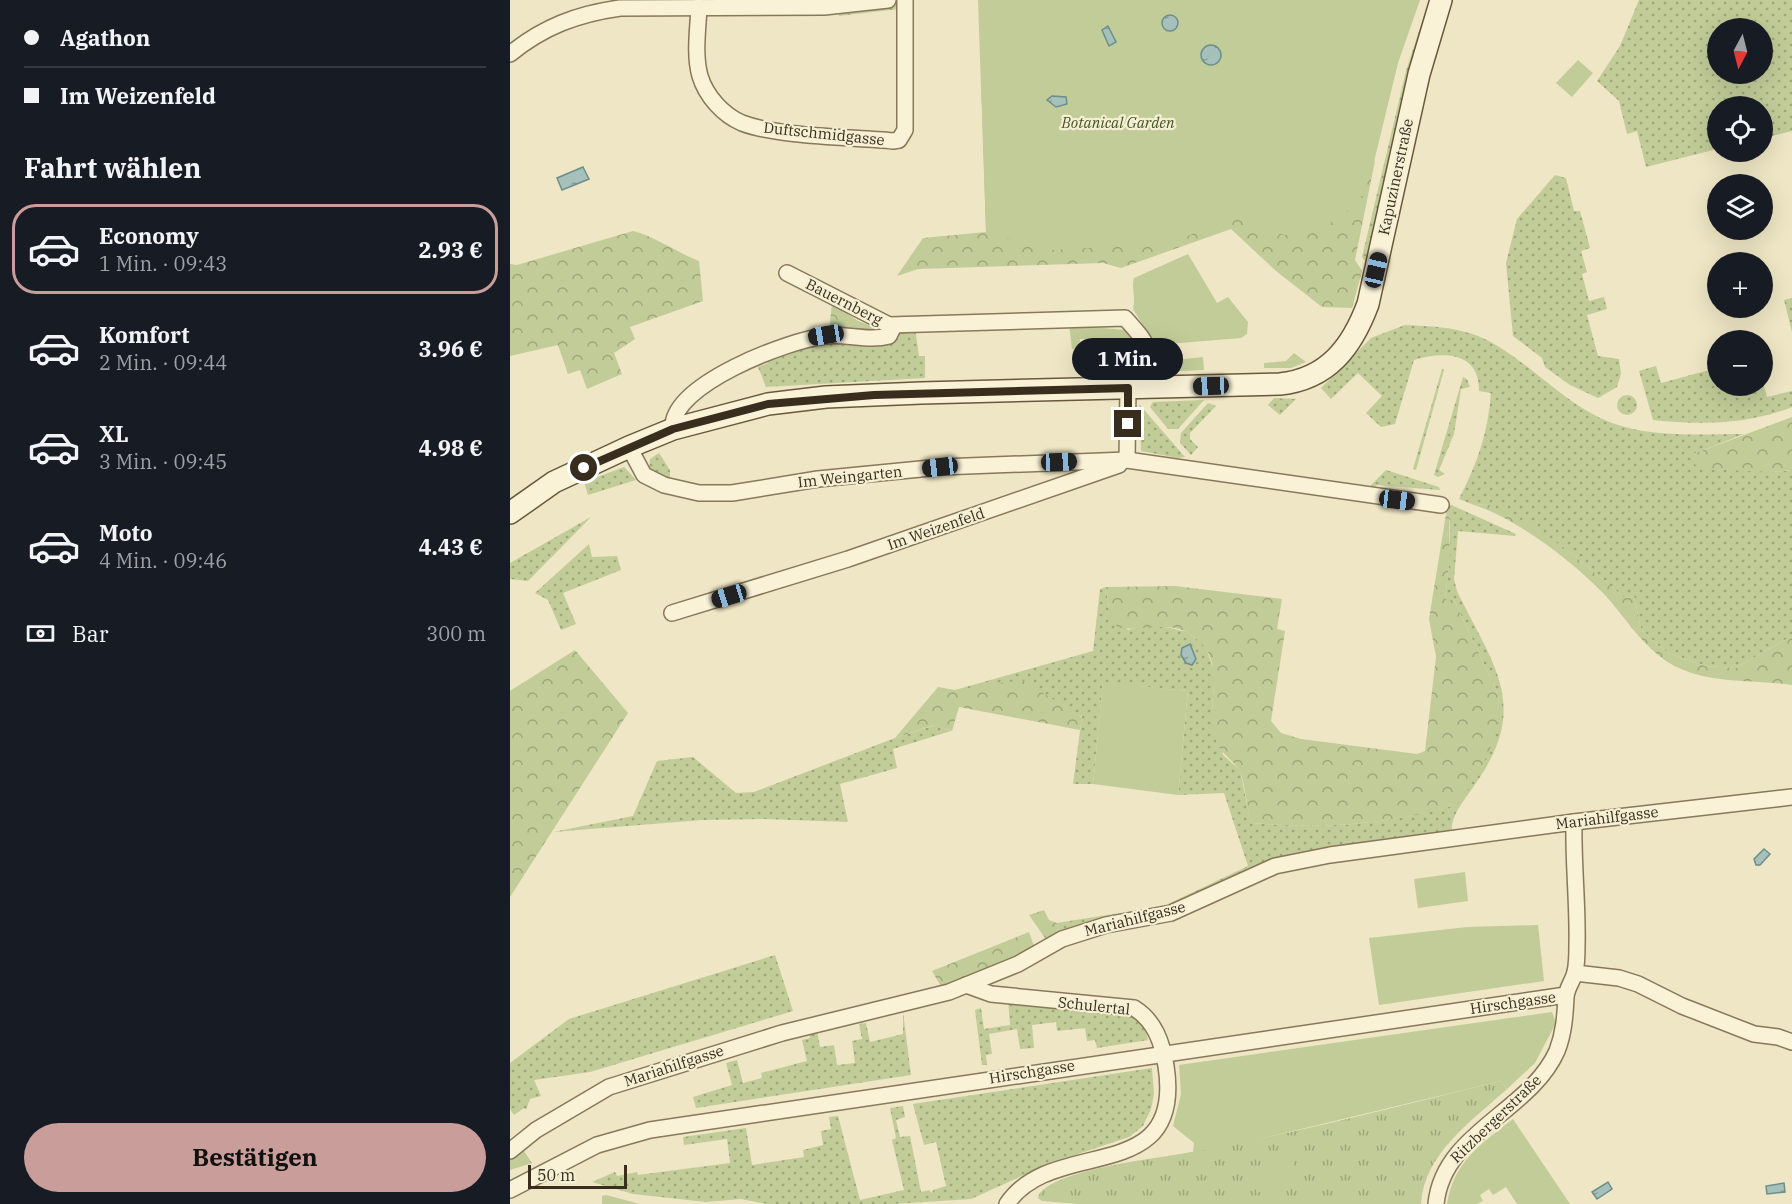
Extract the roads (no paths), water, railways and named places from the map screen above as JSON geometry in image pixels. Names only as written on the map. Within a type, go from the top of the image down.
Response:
[{"type":"street","points":[[510,54],[526,41],[559,22],[589,13],[620,8],[769,4],[824,7],[888,0]]},
{"type":"street","name":"Duftschmidgasse","points":[[699,7],[700,75],[710,96],[729,115],[741,122],[776,130],[893,141],[899,140],[905,130],[905,0]]},
{"type":"street","name":"Kapuzinerstraße","points":[[510,513],[554,483],[629,447],[673,429],[768,404],[826,397],[1295,382],[1322,370],[1347,345],[1368,304],[1419,74],[1441,0]]},
{"type":"street","name":"Bauernberg","points":[[673,429],[674,418],[681,408],[721,374],[741,363],[807,338],[842,334],[874,339],[889,336],[892,330],[889,325],[786,273]]},
{"type":"street","points":[[889,325],[1125,318],[1149,350],[1149,361],[1133,388],[1127,460],[1441,505]]},
{"type":"street","name":"Im Weingarten","points":[[629,447],[639,470],[652,480],[688,492],[707,494],[732,493],[818,479],[940,467],[1127,460]]},
{"type":"street","name":"Im Weizenfeld","points":[[672,614],[1028,498],[1127,460]]},
{"type":"street","name":"Mariahilfgasse","points":[[510,1151],[536,1130],[609,1087],[782,1033],[966,985],[1018,964],[1062,939],[1106,925],[1171,913],[1275,866],[1330,855],[1574,822],[1792,797]]},
{"type":"street","name":"Ritzbergerstraße","points":[[1436,1204],[1442,1178],[1454,1158],[1470,1140],[1530,1090],[1548,1066],[1563,1031],[1566,996],[1575,973],[1577,945],[1574,822]]},
{"type":"street","points":[[1575,973],[1619,978],[1754,1034],[1778,1036],[1792,1042]]},
{"type":"street","name":"Schulertal","points":[[966,985],[991,994],[1134,1008],[1146,1016],[1155,1029],[1163,1053],[1168,1096],[1161,1122],[1150,1138],[1133,1148],[1039,1177],[1020,1189],[1007,1204]]},
{"type":"street","name":"Hirschgasse","points":[[510,1190],[597,1145],[650,1130],[1163,1053],[1566,996]]},
{"type":"water","points":[[1170,15],[1178,23],[1170,31],[1162,23]]},
{"type":"water","points":[[1108,26],[1116,42],[1109,46],[1102,30]]},
{"type":"water","points":[[1211,45],[1218,48],[1221,55],[1218,62],[1211,65],[1204,62],[1201,55],[1204,48]]},
{"type":"water","points":[[1052,96],[1066,97],[1067,104],[1056,107],[1047,100]]},
{"type":"water","points":[[583,167],[589,179],[562,190],[557,178]]},
{"type":"water","points":[[1190,644],[1196,659],[1192,665],[1186,663],[1181,655],[1182,648]]},
{"type":"water","points":[[1764,849],[1770,854],[1760,865],[1756,865],[1754,859]]},
{"type":"water","points":[[1608,1182],[1612,1189],[1597,1199],[1592,1192]]},
{"type":"water","points":[[1784,1183],[1785,1192],[1767,1194],[1766,1186]]},
{"type":"park label","name":"Botanical Garden","points":[[1118,123]]}]
